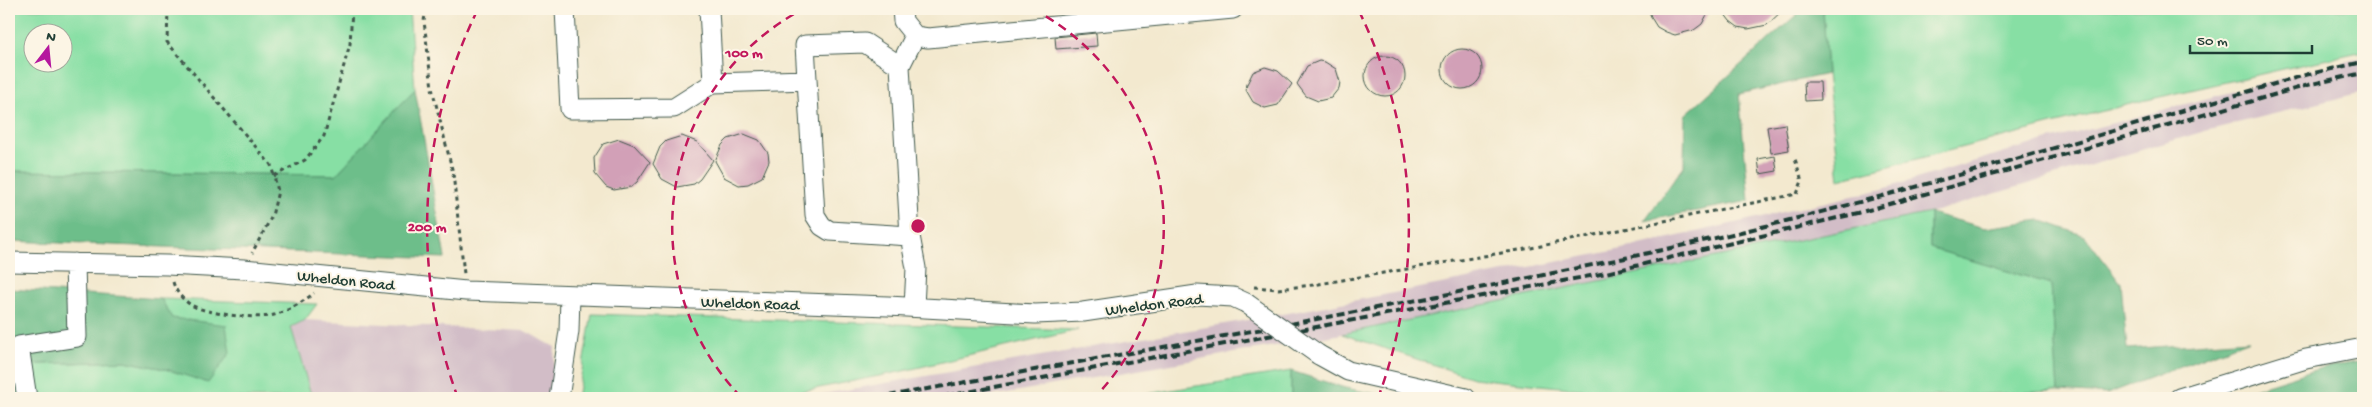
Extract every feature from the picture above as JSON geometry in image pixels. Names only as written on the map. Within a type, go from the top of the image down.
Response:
[{"type":"street","points":[[565,9],[570,109],[674,108],[713,83],[807,80]]},
{"type":"street","points":[[709,9],[713,83]]},
{"type":"street","points":[[902,9],[903,21],[915,36],[928,38],[1234,9]]},
{"type":"street","points":[[914,307],[916,268],[910,236],[900,66],[915,36]]},
{"type":"street","points":[[900,66],[865,43],[804,46],[815,215],[822,226],[830,231],[910,236]]},
{"type":"street","name":"Wheldon Road","points":[[9,262],[168,265],[244,270],[466,291],[914,307],[1050,314],[1083,312],[1197,295],[1233,297],[1248,295],[1319,355],[1348,371],[1466,398]]},
{"type":"street","points":[[27,398],[19,346],[77,337],[75,263]]},
{"type":"street","points":[[559,398],[569,331],[570,296]]},
{"type":"street","points":[[2179,398],[2306,359],[2363,348]]},
{"type":"path","points":[[168,9],[167,42],[271,165],[278,190],[272,216],[244,270]]},
{"type":"path","points":[[274,176],[305,160],[324,136],[350,44],[352,9]]},
{"type":"path","points":[[426,9],[424,22],[432,88],[453,173],[466,291]]},
{"type":"path","points":[[1248,295],[1278,289],[1313,286],[1531,248],[1797,194],[1802,181],[1796,159]]},
{"type":"path","points":[[168,265],[176,291],[192,306],[254,318],[274,315],[288,310],[334,278]]},
{"type":"shaded area","points":[[2363,57],[2363,92],[2205,131],[1930,213],[1342,334],[979,398],[800,398],[1305,310],[1613,251],[1883,189],[2015,149]]},
{"type":"shaded area","points":[[9,312],[152,322],[291,327],[305,320],[525,331],[555,347],[551,398],[9,398]]},
{"type":"green space","points":[[9,9],[409,9],[415,89],[336,175],[9,171]]},
{"type":"green space","points":[[1803,9],[1823,9],[1827,74],[1739,94],[1749,201],[1644,221],[1684,166],[1685,115]]},
{"type":"green space","points":[[1823,9],[2363,9],[2363,51],[2142,101],[1839,179],[1827,74]]},
{"type":"green space","points":[[415,89],[445,258],[9,241],[9,171],[336,175]]},
{"type":"green space","points":[[1930,213],[1930,248],[2051,284],[2058,391],[1898,398],[1665,398],[1473,378],[1342,334]]},
{"type":"green space","points":[[1930,213],[1985,228],[2040,220],[2085,236],[2121,283],[2127,349],[2249,340],[2107,394],[2058,391],[2051,284],[1930,248]]},
{"type":"green space","points":[[9,289],[161,299],[172,318],[226,325],[230,353],[208,383],[169,370],[125,361],[14,365],[9,369]]},
{"type":"green space","points":[[161,299],[317,304],[305,320],[291,327],[312,398],[9,398],[9,369],[14,365],[125,361],[169,370],[208,382]]},
{"type":"green space","points":[[592,314],[1078,330],[899,372],[768,398],[577,398]]},
{"type":"green space","points":[[2363,361],[2363,398],[2225,398],[2321,368]]},
{"type":"green space","points":[[1291,371],[1291,398],[1121,398]]},
{"type":"green space","points":[[1291,371],[1345,388],[1398,398],[1291,398]]},
{"type":"building","points":[[1648,9],[1710,9],[1702,24],[1694,30],[1675,35],[1657,27]]},
{"type":"building","points":[[1721,9],[1784,9],[1767,25],[1748,29],[1738,27],[1730,21]]},
{"type":"building","points":[[1096,33],[1097,46],[1056,49],[1055,37]]},
{"type":"building","points":[[1466,49],[1473,52],[1479,58],[1482,69],[1481,77],[1473,86],[1466,89],[1458,89],[1451,86],[1443,77],[1442,65],[1445,58],[1454,50]]},
{"type":"building","points":[[1389,56],[1396,59],[1402,65],[1405,76],[1404,84],[1396,93],[1389,96],[1381,96],[1374,93],[1366,84],[1365,72],[1368,65],[1377,57]]},
{"type":"building","points":[[1319,61],[1325,62],[1336,69],[1340,82],[1339,88],[1331,98],[1318,101],[1306,96],[1297,84],[1307,66]]},
{"type":"building","points":[[1265,67],[1278,71],[1292,84],[1278,105],[1265,108],[1253,102],[1246,90],[1253,72]]},
{"type":"building","points":[[1804,82],[1820,82],[1821,100],[1805,101]]},
{"type":"building","points":[[1785,124],[1789,150],[1771,153],[1767,127]]},
{"type":"building","points":[[744,134],[759,140],[768,153],[769,161],[762,177],[748,184],[739,185],[724,177],[715,161],[722,145],[728,139]]},
{"type":"building","points":[[682,136],[697,142],[713,160],[700,179],[694,184],[677,187],[662,179],[653,164],[660,147],[666,141]]},
{"type":"building","points":[[619,139],[634,145],[650,162],[637,182],[631,187],[614,190],[606,187],[595,174],[594,158],[603,144]]},
{"type":"building","points":[[1775,156],[1777,171],[1760,174],[1758,159]]},
{"type":"railway","points":[[877,398],[1345,314],[1711,239],[1883,196],[2309,74],[2363,62]]},
{"type":"railway","points":[[935,398],[1606,273],[1858,213],[2312,84],[2363,73]]}]
